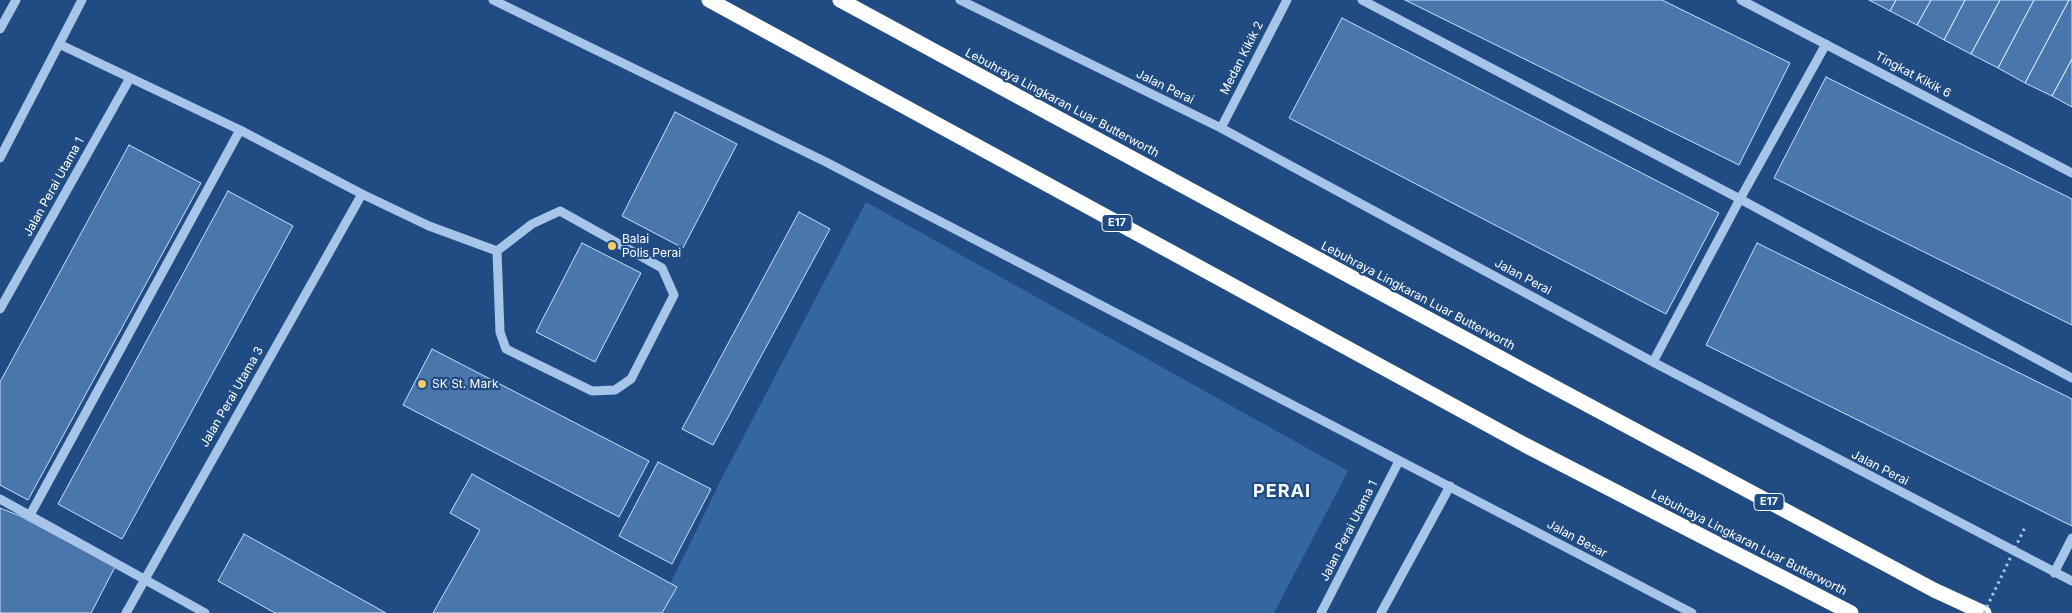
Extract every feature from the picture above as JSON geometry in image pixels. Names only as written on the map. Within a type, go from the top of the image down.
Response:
[{"type":"highway","name":"Lebuhraya Lingkaran Luar Butterworth","points":[[710,0],[1525,446],[1851,613]]},
{"type":"highway","name":"Lebuhraya Lingkaran Luar Butterworth","points":[[840,0],[1556,388],[1925,585],[1984,613]]},
{"type":"street","points":[[0,29],[16,0]]},
{"type":"street","points":[[0,158],[82,0]]},
{"type":"street","name":"Jalan Besar","points":[[493,0],[835,167],[1692,613]]},
{"type":"street","name":"Jalan Perai","points":[[960,0],[1221,128],[1653,362],[2072,581]]},
{"type":"street","name":"Medan Kikik 2","points":[[1221,128],[1287,0]]},
{"type":"street","points":[[1362,0],[1740,199],[2072,378]]},
{"type":"street","name":"Tingkat Kikik 6","points":[[1742,0],[2072,173]]},
{"type":"street","points":[[59,44],[240,130],[362,194],[429,226],[497,251]]},
{"type":"street","points":[[1653,362],[1826,44]]},
{"type":"street","name":"Jalan Perai Utama 1","points":[[0,309],[130,78]]},
{"type":"street","points":[[30,515],[240,130]]},
{"type":"street","name":"Jalan Perai Utama 3","points":[[126,613],[143,579],[362,194]]},
{"type":"street","points":[[560,211],[662,268],[674,295],[631,379],[615,390],[592,390],[506,349],[500,332],[497,251],[532,224],[560,211]]},
{"type":"street","name":"Jalan Perai Utama 1","points":[[1321,613],[1399,461]]},
{"type":"street","points":[[1381,613],[1450,486]]},
{"type":"street","points":[[0,499],[205,613]]},
{"type":"street","points":[[2054,572],[2072,538]]},
{"type":"path","points":[[1984,613],[2026,525]]},
{"type":"shaded area","points":[[866,202],[1348,471],[1274,613],[656,613],[722,478]]},
{"type":"building","points":[[1405,0],[1662,0],[1790,63],[1739,165]]},
{"type":"building","points":[[1869,0],[1896,0],[1890,11]]},
{"type":"building","points":[[1896,0],[1931,0],[1917,25],[1890,11]]},
{"type":"building","points":[[1931,0],[1965,0],[1944,40],[1917,25]]},
{"type":"building","points":[[1965,0],[2000,0],[1971,54],[1944,40]]},
{"type":"building","points":[[2000,0],[2034,0],[1998,68],[1971,54]]},
{"type":"building","points":[[2034,0],[2069,0],[2025,83],[1998,68]]},
{"type":"building","points":[[2069,0],[2072,0],[2072,59],[2052,96],[2025,83]]},
{"type":"building","points":[[1342,18],[1719,213],[1666,314],[1289,118]]},
{"type":"building","points":[[2072,59],[2072,107],[2052,96]]},
{"type":"building","points":[[1826,77],[2072,199],[2072,325],[1774,178]]},
{"type":"building","points":[[675,112],[737,144],[683,248],[622,216]]},
{"type":"building","points":[[129,145],[201,183],[28,500],[0,485],[0,382]]},
{"type":"building","points":[[228,191],[293,226],[122,539],[58,504]]},
{"type":"building","points":[[799,212],[830,229],[713,445],[682,429]]},
{"type":"building","points":[[582,243],[641,273],[595,362],[536,332]]},
{"type":"building","points":[[1757,243],[2072,399],[2072,526],[1706,345]]},
{"type":"building","points":[[432,349],[649,461],[619,517],[403,405]]},
{"type":"building","points":[[658,462],[711,489],[672,564],[619,536]]},
{"type":"building","points":[[472,474],[677,587],[662,613],[433,613],[480,530],[450,513]]},
{"type":"building","points":[[0,508],[20,516],[115,567],[91,613],[0,613]]},
{"type":"building","points":[[244,534],[386,613],[275,613],[218,581]]},
{"type":"place","name":"Balai Polis Perai","points":[[612,246]]},
{"type":"place","name":"SK St. Mark","points":[[422,384]]},
{"type":"district","name":"PERAI","points":[[1282,492]]}]
